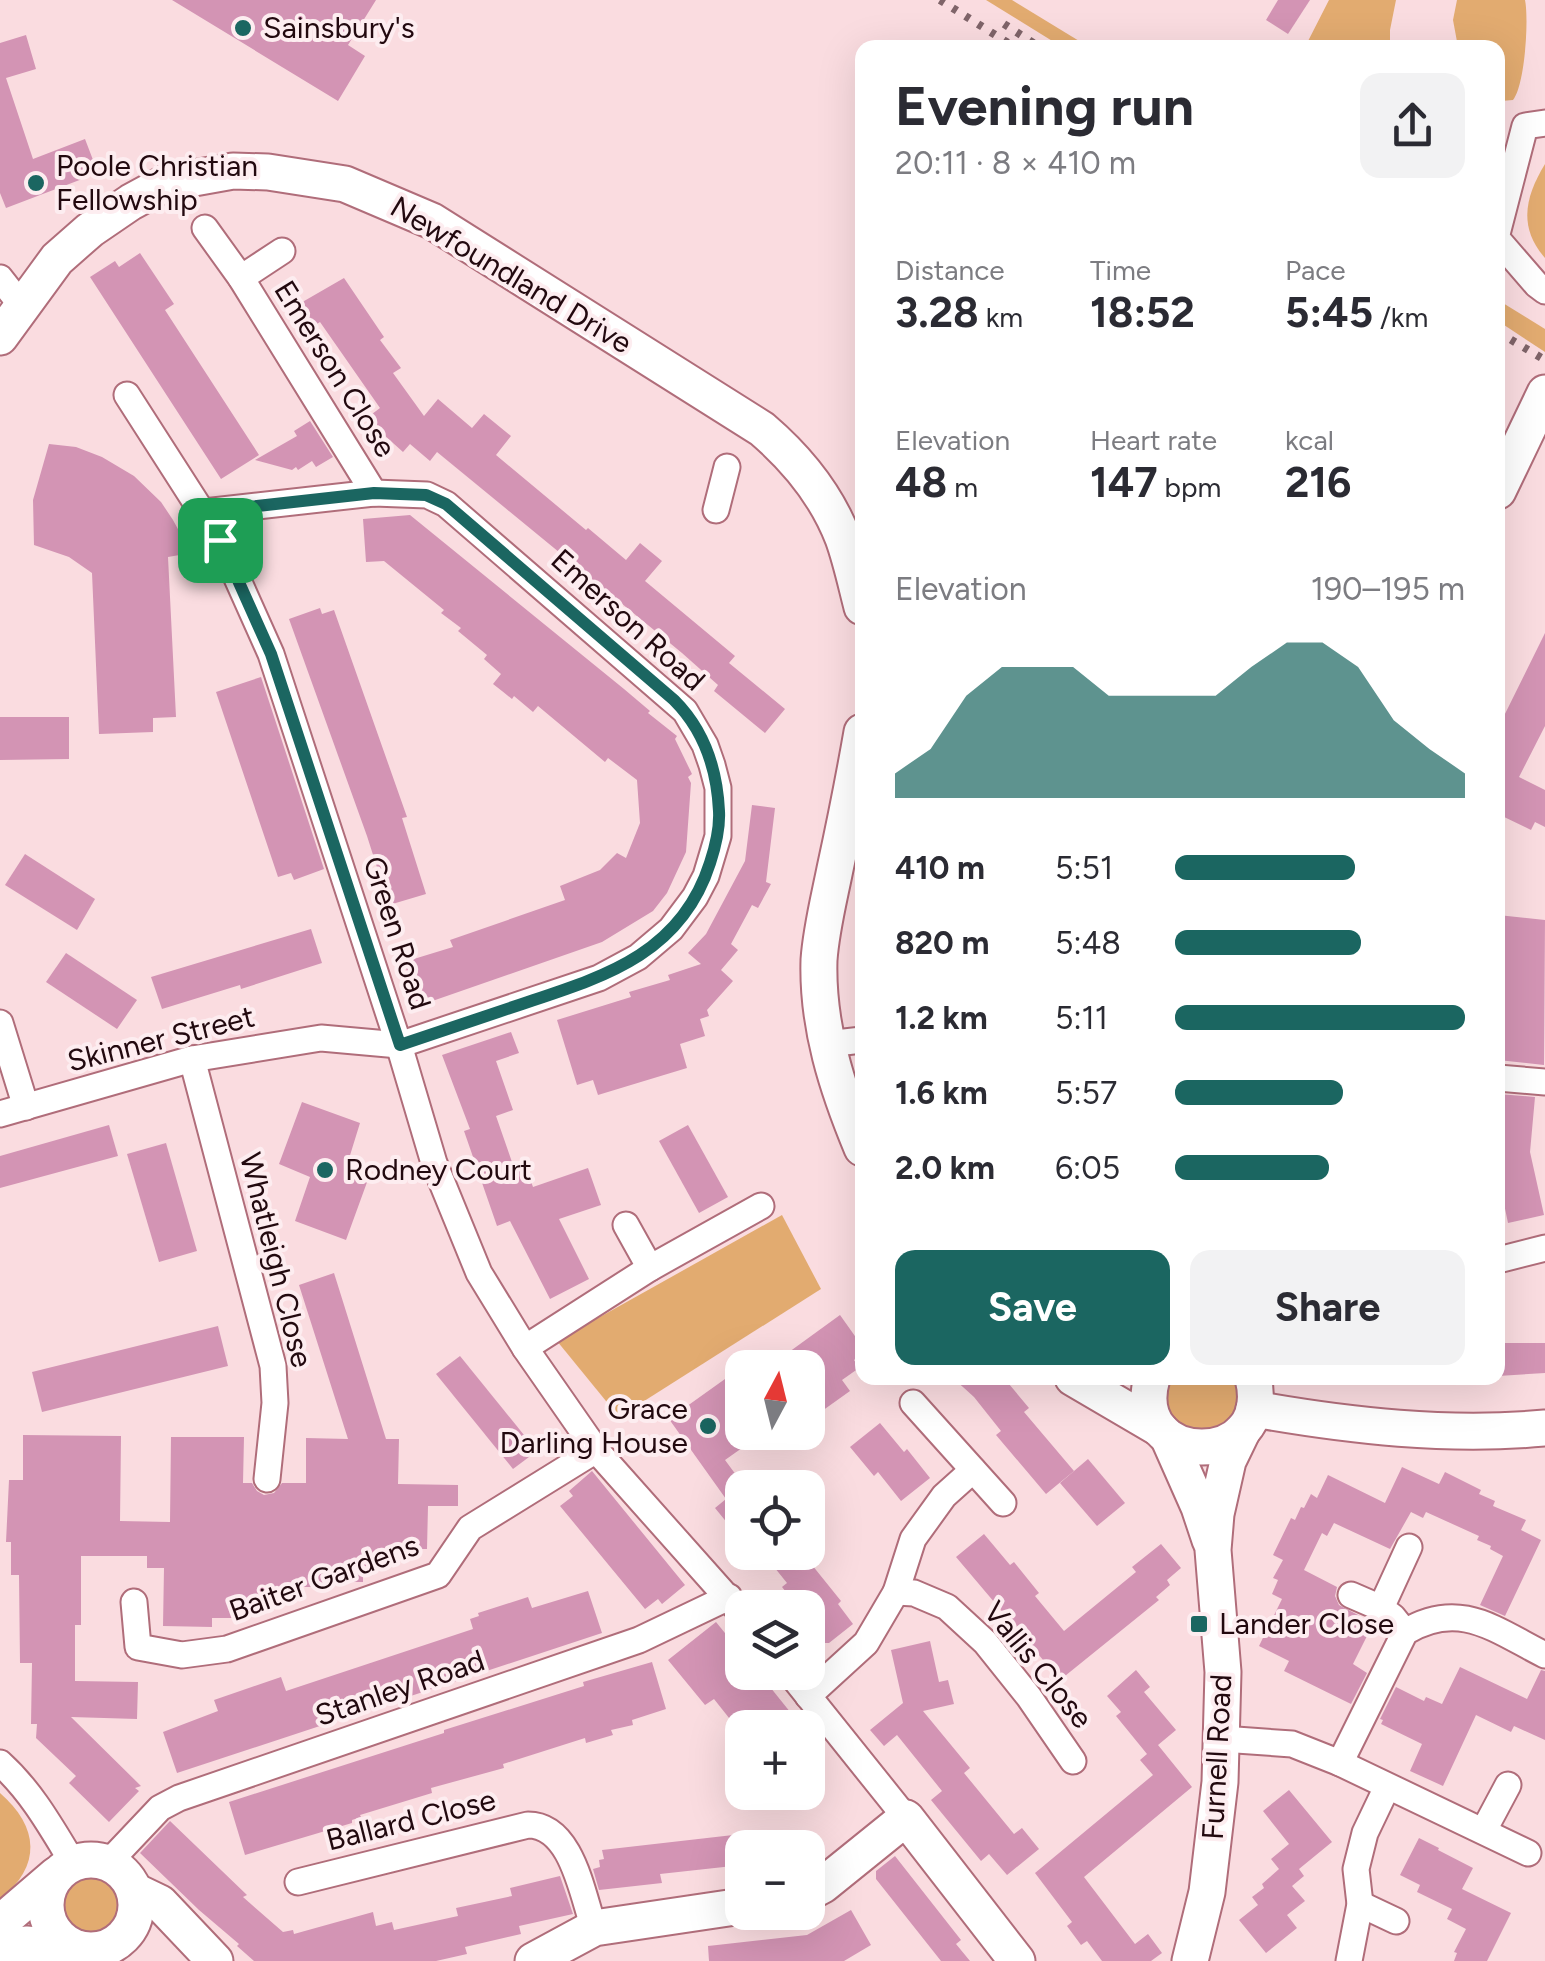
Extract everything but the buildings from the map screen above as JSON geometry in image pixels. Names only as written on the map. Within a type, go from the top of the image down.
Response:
[{"type":"street","points":[[1505,203],[1525,126],[1545,123]]},
{"type":"street","name":"Newfoundland Drive","points":[[0,337],[57,259],[90,230],[166,183],[233,171],[268,172],[345,184],[432,221],[762,430],[791,454],[812,481],[842,536],[855,582]]},
{"type":"street","name":"Emerson Close","points":[[205,228],[241,278],[374,493]]},
{"type":"street","points":[[1505,248],[1545,291]]},
{"type":"street","name":"Emerson Close","points":[[241,278],[282,251]]},
{"type":"street","points":[[0,278],[22,306]]},
{"type":"street","points":[[1505,477],[1545,393]]},
{"type":"street","name":"Green Road","points":[[127,396],[220,540],[271,654],[400,1045],[434,1164],[478,1274],[596,1450],[725,1593]]},
{"type":"street","points":[[716,510],[727,467]]},
{"type":"street","name":"Emerson Road","points":[[204,512],[374,493],[426,495],[446,504],[674,700],[685,711],[704,745],[718,788],[719,821],[713,852],[696,897],[671,929],[638,957],[599,978],[400,1045]]},
{"type":"street","points":[[855,767],[820,960],[827,1044],[855,1130]]},
{"type":"street","points":[[0,1023],[26,1107]]},
{"type":"street","name":"Skinner Street","points":[[0,1114],[192,1058],[321,1038],[400,1045]]},
{"type":"street","points":[[827,1044],[855,1041]]},
{"type":"street","name":"Whatleigh Close","points":[[192,1058],[273,1366],[267,1479]]},
{"type":"street","points":[[1505,1079],[1545,1082]]},
{"type":"street","points":[[525,1348],[650,1268],[761,1206]]},
{"type":"street","points":[[626,1226],[650,1268]]},
{"type":"street","points":[[1505,1258],[1545,1248]]},
{"type":"street","points":[[1085,1385],[1193,1448],[1232,1440],[1250,1406],[1364,1427],[1505,1432],[1545,1428]]},
{"type":"street","points":[[1150,1385],[1150,1406],[1164,1433]]},
{"type":"street","points":[[913,1404],[1003,1504]]},
{"type":"street","name":"Furnell Road","points":[[1190,1961],[1207,1892],[1220,1782],[1223,1672],[1213,1550],[1216,1514],[1228,1461],[1250,1406]]},
{"type":"street","name":"Furnell Road","points":[[1164,1433],[1199,1507],[1213,1550]]},
{"type":"street","name":"Baiter Gardens","points":[[134,1602],[138,1647],[182,1655],[227,1650],[438,1575],[470,1528],[596,1450]]},
{"type":"street","points":[[808,1696],[866,1642],[896,1592],[912,1539],[944,1496],[973,1470]]},
{"type":"street","points":[[1380,1608],[1408,1547]]},
{"type":"street","name":"Vallis Close","points":[[896,1592],[914,1592],[947,1607],[985,1642],[1073,1761]]},
{"type":"street","points":[[1351,1595],[1394,1616],[1406,1632]]},
{"type":"street","name":"Stanley Road","points":[[79,1867],[178,1798],[725,1609]]},
{"type":"street","points":[[1340,1763],[1406,1632],[1430,1619],[1472,1619],[1545,1655]]},
{"type":"street","points":[[804,1690],[1017,1961]]},
{"type":"street","points":[[1222,1738],[1292,1744],[1528,1853]]},
{"type":"street","points":[[0,1764],[21,1782],[79,1867],[127,1877],[135,1891],[136,1912],[129,1929],[113,1944],[100,1949],[26,1944],[0,1951]]},
{"type":"street","points":[[1484,1830],[1508,1785]]},
{"type":"street","points":[[1349,1961],[1360,1904],[1356,1869],[1366,1833],[1387,1787]]},
{"type":"street","points":[[825,1882],[906,1818]]},
{"type":"street","name":"Ballard Close","points":[[298,1882],[539,1825],[554,1833],[568,1851],[594,1928]]},
{"type":"street","points":[[0,1923],[79,1867]]},
{"type":"street","points":[[79,1867],[50,1886],[47,1914],[60,1938],[86,1950]]},
{"type":"street","points":[[135,1891],[160,1903],[207,1954]]},
{"type":"street","points":[[1360,1904],[1396,1920]]},
{"type":"street","points":[[533,1961],[594,1928],[725,1909]]},
{"type":"street","points":[[129,1929],[162,1932],[207,1954]]},
{"type":"shaded area","points":[[986,0],[1012,0],[1078,40],[1051,40]]},
{"type":"shaded area","points":[[1329,0],[1396,0],[1390,40],[1309,40]]},
{"type":"shaded area","points":[[1457,0],[1525,0],[1525,52],[1513,100],[1505,101],[1505,40],[1457,40],[1453,20]]},
{"type":"shaded area","points":[[1545,164],[1545,258],[1531,235],[1527,212]]},
{"type":"shaded area","points":[[1505,304],[1545,329],[1545,352],[1505,326]]},
{"type":"shaded area","points":[[782,1215],[821,1289],[619,1417],[557,1341]]},
{"type":"shaded area","points":[[1166,1385],[1240,1385],[1243,1393],[1226,1427],[1186,1431],[1166,1413]]},
{"type":"shaded area","points":[[0,1793],[22,1819],[30,1846],[23,1873],[0,1899]]},
{"type":"shaded area","points":[[91,1876],[111,1885],[120,1905],[111,1925],[91,1934],[71,1925],[62,1905],[71,1885]]},
{"type":"railway","points":[[940,0],[1003,40]]},
{"type":"railway","points":[[1004,24],[1029,40]]},
{"type":"railway","points":[[1505,336],[1545,360]]},
{"type":"place","name":"Sainsbury's","points":[[243,28]]},
{"type":"place","name":"Poole Christian Fellowship","points":[[36,183]]},
{"type":"place","name":"Rodney Court","points":[[325,1170]]},
{"type":"place","name":"Grace Darling House","points":[[708,1426]]},
{"type":"place","name":"Lander Close","points":[[1199,1624]]},
{"type":"route","points":[[374,493],[426,495],[446,504],[674,700],[694,724],[712,765],[718,788],[719,821],[706,876],[696,897],[671,929],[638,957],[599,978],[400,1045],[271,654],[220,540],[204,512],[374,493]]}]
